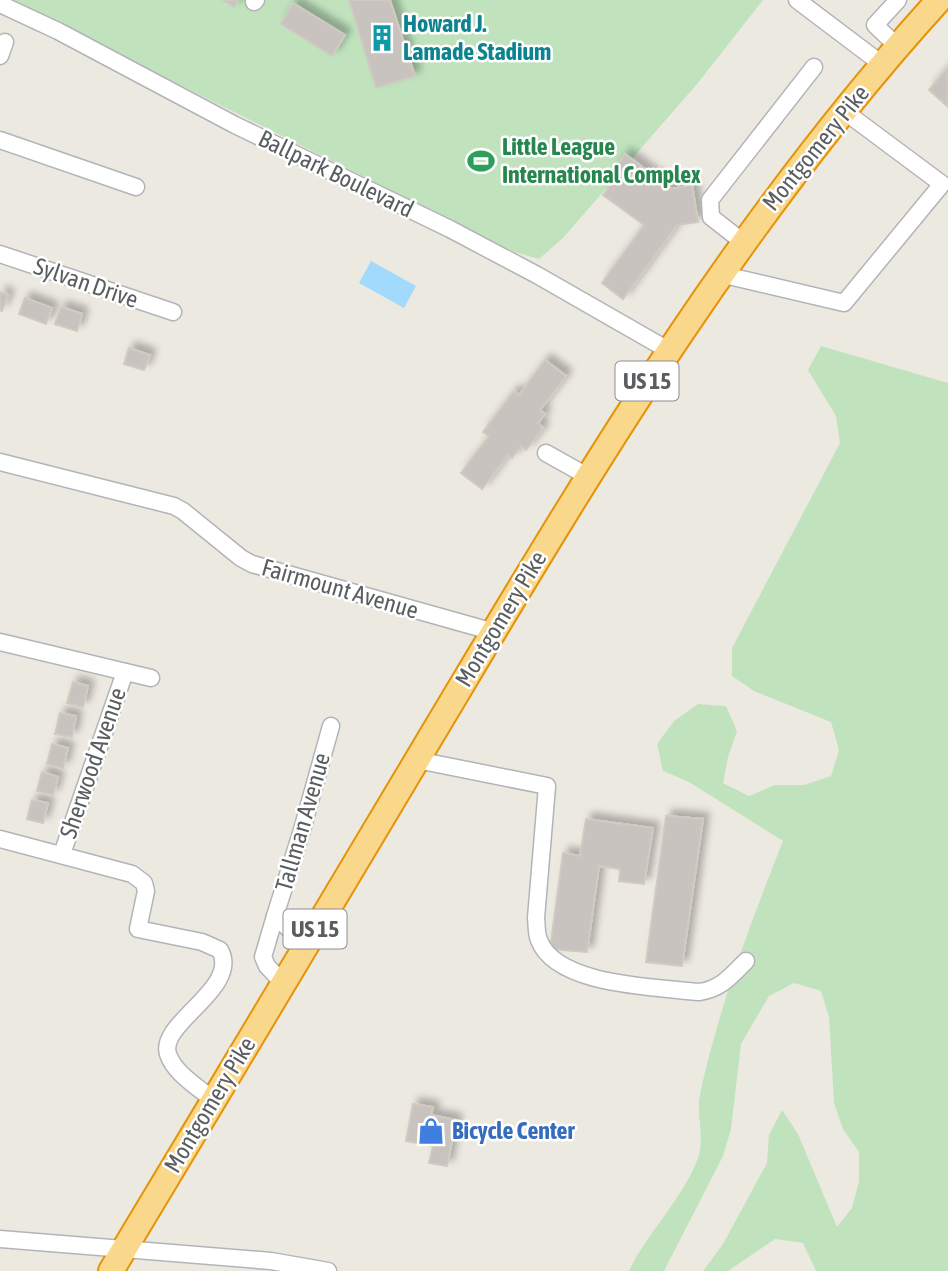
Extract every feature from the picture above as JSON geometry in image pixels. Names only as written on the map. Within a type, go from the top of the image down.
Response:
[{"type":"highway","name":"Montgomery Pike","points":[[119,1264],[213,1100],[587,476],[668,350],[720,274],[844,110],[940,0]]},
{"type":"street","points":[[797,0],[890,56]]},
{"type":"street","points":[[890,56],[875,25],[898,0]]},
{"type":"street","name":"Ballpark Boulevard","points":[[0,4],[70,37],[235,125],[450,229],[668,350]]},
{"type":"street","points":[[743,243],[711,217],[710,200],[814,66]]},
{"type":"street","points":[[720,274],[844,303],[943,184],[844,110]]},
{"type":"street","points":[[0,140],[136,187]]},
{"type":"street","name":"Sylvan Drive","points":[[0,254],[173,312]]},
{"type":"street","points":[[546,453],[587,476]]},
{"type":"street","name":"Fairmount Avenue","points":[[0,462],[174,506],[252,564],[494,632]]},
{"type":"street","points":[[0,642],[151,678]]},
{"type":"street","name":"Sherwood Avenue","points":[[62,854],[125,672]]},
{"type":"street","name":"Tallman Avenue","points":[[306,945],[275,916],[331,726]]},
{"type":"street","points":[[417,760],[547,786],[536,918],[538,938],[556,962],[575,973],[601,980],[699,992],[714,990],[724,984],[746,961]]},
{"type":"street","points":[[0,839],[114,868],[140,878],[146,891],[138,929],[202,942],[220,950],[225,966],[221,977],[178,1028],[168,1042],[167,1050],[175,1067],[213,1100]]},
{"type":"street","points":[[275,916],[263,957],[267,966],[283,984]]},
{"type":"street","points":[[0,1239],[119,1264],[240,1265],[328,1271]]},
{"type":"green space","name":"Little League International Complex","points":[[0,0],[763,0],[697,84],[563,238],[539,259],[514,252],[78,34],[0,14]]},
{"type":"green space","points":[[821,346],[948,383],[948,1271],[816,1271],[803,1243],[775,1239],[728,1271],[703,1271],[723,1244],[767,1163],[769,1135],[782,1110],[798,1134],[837,1227],[852,1208],[859,1181],[859,1152],[843,1129],[834,1103],[829,1017],[821,991],[794,983],[769,996],[741,1044],[731,1129],[723,1156],[664,1271],[629,1271],[684,1187],[698,1158],[701,1142],[700,1094],[716,1029],[736,966],[783,841],[689,782],[663,771],[657,744],[674,721],[698,704],[726,706],[737,731],[723,783],[749,796],[775,785],[804,785],[831,776],[839,750],[831,722],[754,691],[732,676],[732,648],[840,443],[836,416],[808,370]]},
{"type":"water","points":[[371,261],[416,286],[404,308],[359,283]]},
{"type":"building","points":[[223,0],[238,0],[234,7]]},
{"type":"building","name":"Howard J. Lamade Stadium","points":[[349,0],[390,0],[415,76],[376,88]]},
{"type":"building","points":[[293,3],[345,35],[332,56],[281,24]]},
{"type":"building","points":[[948,67],[948,107],[929,90]]},
{"type":"building","points":[[625,154],[672,189],[692,185],[698,222],[677,225],[623,299],[602,283],[644,225],[603,195],[619,174],[613,170]]},
{"type":"building","points":[[0,292],[8,295],[2,311],[0,310]]},
{"type":"building","points":[[25,298],[52,308],[46,324],[19,314]]},
{"type":"building","points":[[61,307],[82,314],[77,331],[55,324]]},
{"type":"building","points":[[129,348],[150,355],[144,370],[124,364]]},
{"type":"building","points":[[545,360],[566,376],[540,410],[545,414],[538,423],[543,428],[526,450],[521,446],[512,458],[508,455],[482,489],[461,473],[489,436],[483,432],[514,391],[519,395]]},
{"type":"building","points":[[73,682],[88,686],[83,707],[67,703]]},
{"type":"building","points":[[60,713],[76,716],[72,737],[55,734]]},
{"type":"building","points":[[52,744],[68,748],[63,768],[47,764]]},
{"type":"building","points":[[42,772],[58,777],[53,795],[37,791]]},
{"type":"building","points":[[32,800],[48,803],[43,823],[27,819]]},
{"type":"building","points":[[666,816],[703,819],[682,966],[646,962]]},
{"type":"building","points":[[586,819],[653,828],[644,884],[619,881],[620,869],[599,866],[587,952],[550,949],[563,853],[580,856]]},
{"type":"building","name":"Bicycle Center","points":[[413,1104],[433,1107],[431,1115],[456,1120],[447,1166],[429,1163],[433,1146],[406,1141]]},
{"type":"place","name":"Howard J. Lamade Stadium","points":[[382,38]]},
{"type":"place","name":"Little League International Complex","points":[[481,161]]},
{"type":"place","name":"Bicycle Center","points":[[431,1131]]}]
